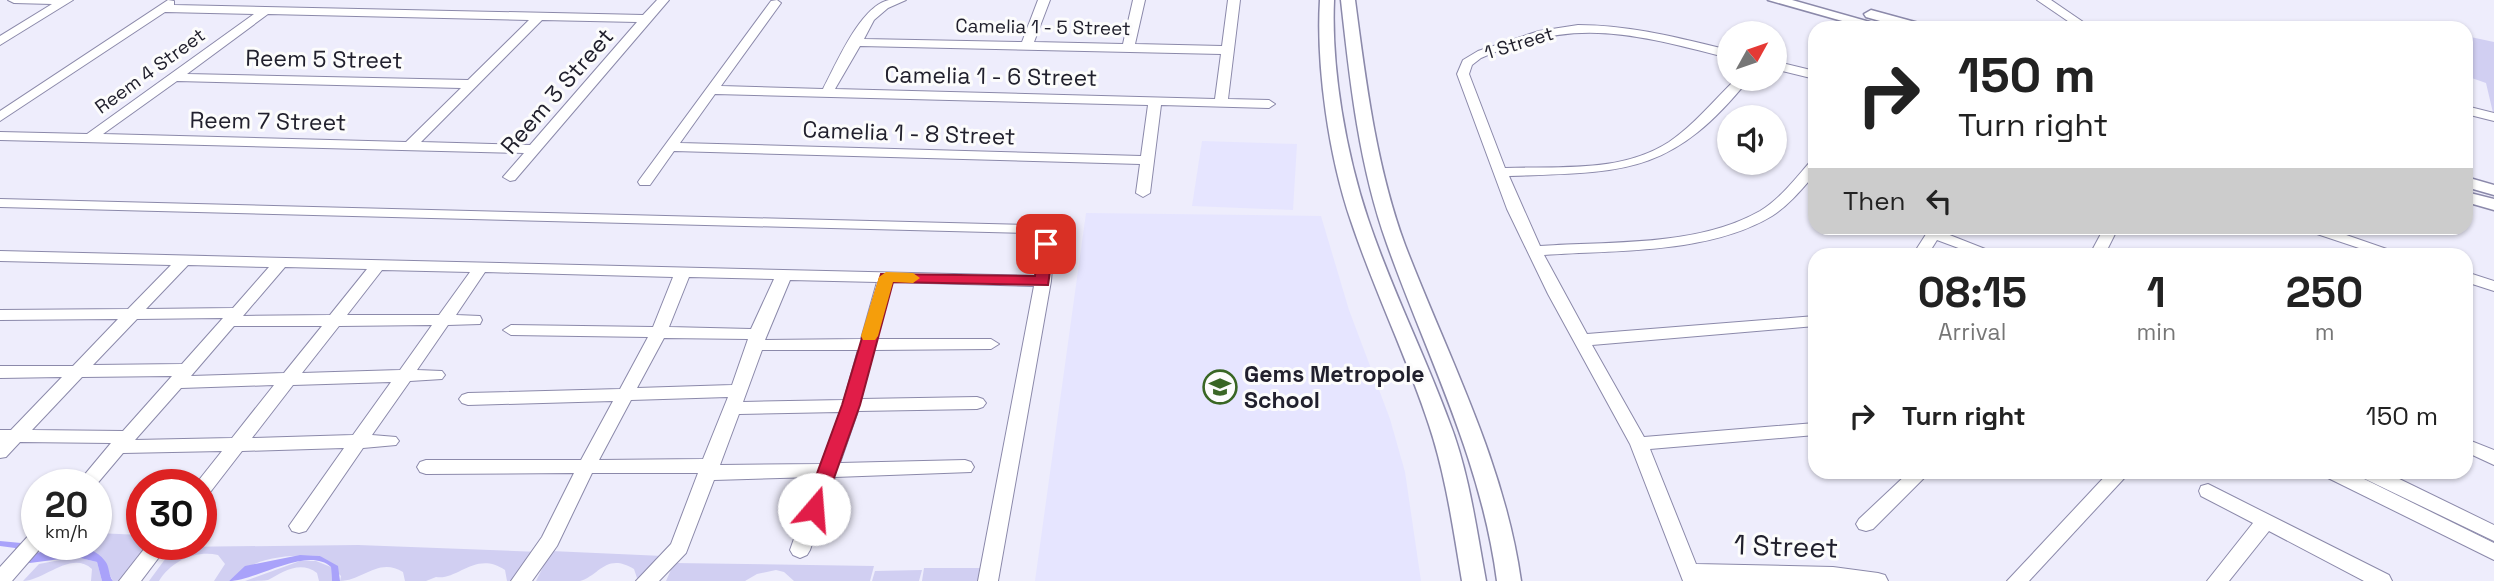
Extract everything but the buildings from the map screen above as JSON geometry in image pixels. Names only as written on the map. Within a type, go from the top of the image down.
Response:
[{"type":"street","points":[[14,0],[66,1]]},
{"type":"street","points":[[0,117],[175,0]]},
{"type":"street","points":[[407,14],[423,0]]},
{"type":"street","name":"Reem 3 Street","points":[[510,177],[663,0]]},
{"type":"street","points":[[827,93],[874,12],[900,0]]},
{"type":"street","points":[[1027,46],[1044,0]]},
{"type":"street","points":[[1128,48],[1139,0]]},
{"type":"street","points":[[1221,103],[1234,0]]},
{"type":"street","points":[[1327,0],[1325,44],[1352,193],[1359,219],[1439,422],[1462,502],[1474,581]]},
{"type":"street","points":[[1775,0],[1857,21]]},
{"type":"street","points":[[1818,0],[1895,21]]},
{"type":"street","points":[[2043,0],[2075,21]]},
{"type":"street","points":[[0,41],[66,1]]},
{"type":"street","points":[[645,182],[775,3]]},
{"type":"street","points":[[1355,4],[1358,94],[1376,181],[1395,242],[1479,456],[1497,519],[1509,581]]},
{"type":"street","points":[[162,8],[647,19]]},
{"type":"street","name":"Reem 4 Street","points":[[90,138],[266,10]]},
{"type":"street","points":[[410,146],[538,17]]},
{"type":"street","name":"1 Street","points":[[1717,52],[1613,30],[1573,28],[1538,35],[1474,57],[1467,62],[1463,74],[1500,172],[1534,250],[1639,444],[1692,576],[1833,575],[1878,581]]},
{"type":"street","name":"Camelia 1 - 5 Street","points":[[857,42],[1228,50]]},
{"type":"street","points":[[1787,68],[1808,73]]},
{"type":"street","name":"Reem 5 Street","points":[[175,77],[472,83]]},
{"type":"street","name":"Camelia 1 - 6 Street","points":[[712,90],[1269,104]]},
{"type":"street","points":[[1500,172],[1604,167],[1650,157],[1681,139],[1731,91]]},
{"type":"street","points":[[1143,192],[1155,101]]},
{"type":"street","points":[[2473,103],[2481,106],[2487,116]]},
{"type":"street","name":"Reem 7 Street","points":[[0,136],[534,149]]},
{"type":"street","name":"Camelia 1 - 8 Street","points":[[670,148],[1147,160]]},
{"type":"street","points":[[1534,250],[1671,240],[1723,231],[1765,214],[1793,191],[1808,173]]},
{"type":"street","points":[[2473,184],[2494,190]]},
{"type":"street","points":[[2473,199],[2494,205]]},
{"type":"street","points":[[0,203],[1025,229],[1039,234],[1046,244],[1043,281],[988,581]]},
{"type":"street","points":[[1945,235],[1976,248]]},
{"type":"street","points":[[2335,235],[2375,248]]},
{"type":"street","points":[[3,259],[185,259],[1043,281]]},
{"type":"street","points":[[0,452],[8,436],[78,371],[185,259]]},
{"type":"street","points":[[99,469],[282,262]]},
{"type":"street","points":[[217,470],[379,264]]},
{"type":"street","points":[[299,526],[441,320],[481,267]]},
{"type":"street","points":[[521,581],[551,541],[587,465],[658,334],[683,272]]},
{"type":"street","points":[[646,581],[679,548],[756,339],[784,275]]},
{"type":"street","points":[[800,550],[851,405],[886,277]]},
{"type":"street","points":[[2473,279],[2494,286]]},
{"type":"street","points":[[0,315],[133,314],[335,320],[474,320]]},
{"type":"street","points":[[1583,340],[1808,322]]},
{"type":"street","points":[[511,330],[658,334],[867,345],[991,344]]},
{"type":"street","points":[[0,372],[78,371],[289,379],[436,375]]},
{"type":"street","points":[[468,399],[623,397],[851,405],[977,403]]},
{"type":"street","points":[[1639,444],[1808,430]]},
{"type":"street","points":[[8,436],[237,444],[390,441]]},
{"type":"street","points":[[2473,448],[2494,458]]},
{"type":"street","points":[[426,467],[965,467]]},
{"type":"street","name":"1 Street","points":[[1866,524],[1914,479]]},
{"type":"street","points":[[2017,581],[2114,479]]},
{"type":"street","points":[[2347,479],[2494,552]]},
{"type":"street","points":[[2382,479],[2494,534]]},
{"type":"street","points":[[2208,491],[2382,581]]},
{"type":"street","points":[[2217,581],[2266,521]]},
{"type":"street","points":[[0,581],[21,557]]},
{"type":"street","points":[[133,577],[146,560]]},
{"type":"shaded area","points":[[2473,38],[2494,42],[2494,117],[2486,83],[2473,78]]},
{"type":"shaded area","points":[[1202,141],[1297,144],[1293,210],[1192,206]]},
{"type":"shaded area","name":"Gems Metropole School","points":[[1086,213],[1321,216],[1349,310],[1390,419],[1405,472],[1421,581],[1035,581]]},
{"type":"shaded area","points":[[112,534],[126,534],[126,560],[155,560],[139,581],[113,581],[102,560],[112,560]]},
{"type":"shaded area","points":[[0,541],[21,543],[21,560],[53,560],[22,564],[15,548],[0,546]]},
{"type":"shaded area","points":[[358,545],[540,552],[524,581],[507,581],[505,570],[485,563],[426,581],[405,581],[403,572],[386,567],[340,581],[341,576],[320,556],[307,556],[271,559],[249,566],[229,581],[214,581],[225,564],[217,555],[217,547]]},
{"type":"shaded area","points":[[551,551],[663,556],[638,581],[634,569],[616,563],[580,581],[536,581]]},
{"type":"shaded area","points":[[300,555],[320,556],[338,566],[340,581],[332,581],[331,567],[321,561],[309,560],[229,581],[245,566]]},
{"type":"shaded area","points":[[60,560],[97,562],[102,581],[91,581],[92,569],[75,563],[23,581],[39,564]]},
{"type":"shaded area","points":[[89,560],[104,560],[113,581],[102,581],[97,562]]},
{"type":"shaded area","points":[[164,560],[183,560],[170,568],[159,581],[149,581]]},
{"type":"shaded area","points":[[300,561],[316,561],[331,567],[332,581],[319,581],[317,573],[311,569],[298,567],[268,580],[245,581]]},
{"type":"shaded area","points":[[674,563],[874,566],[870,581],[794,581],[784,572],[776,570],[757,574],[745,581],[666,581]]},
{"type":"shaded area","points":[[924,568],[985,568],[983,581],[922,581]]},
{"type":"shaded area","points":[[922,570],[919,581],[872,581],[875,571]]},
{"type":"slow traffic","points":[[869,336],[886,277],[913,278]]},
{"type":"place","name":"Gems Metropole School","points":[[1220,387]]},
{"type":"route","points":[[814,509],[851,405],[886,277],[1043,281],[1046,244]]}]
